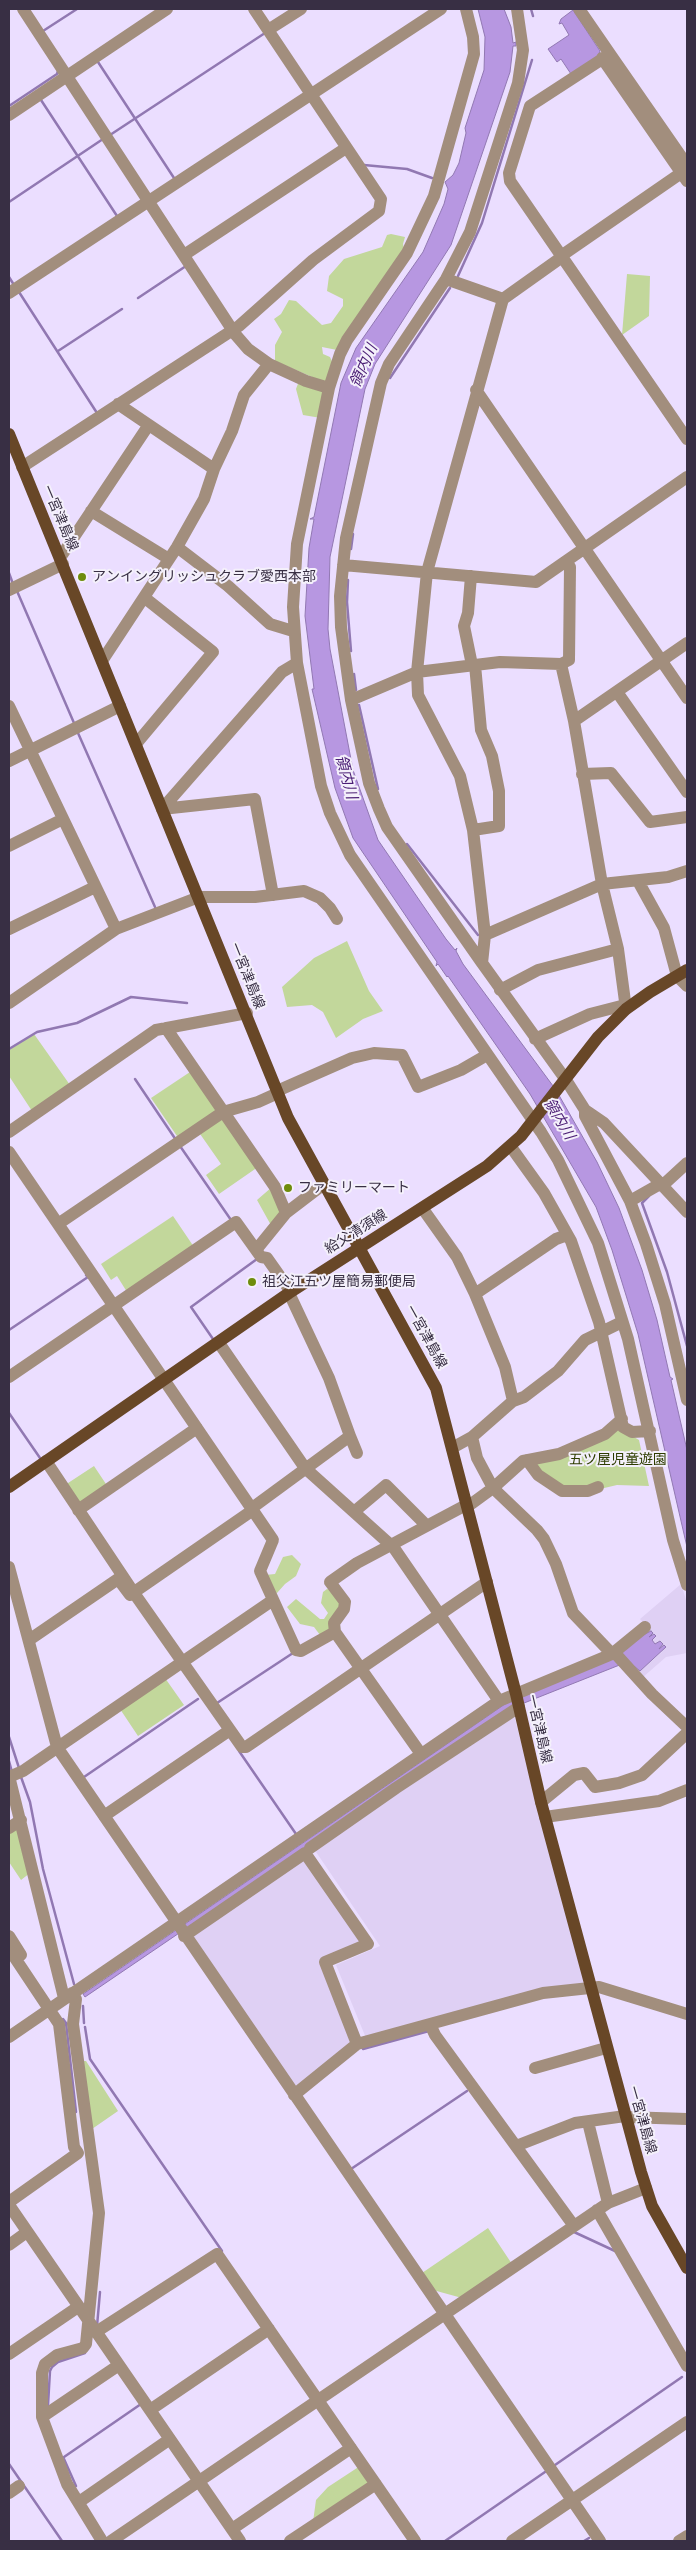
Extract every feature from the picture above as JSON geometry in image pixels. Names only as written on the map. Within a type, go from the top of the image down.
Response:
[{"type":"main road","name":"一宮津島線","points":[[9,434],[288,1118],[436,1388],[517,1701],[541,1802],[625,2117],[646,2188],[659,2220],[687,2268]]},
{"type":"main road","name":"給父清須線","points":[[9,1487],[290,1293],[358,1248],[472,1178],[511,1146],[598,1038],[626,1007],[682,973]]},
{"type":"street","points":[[23,9],[232,329],[248,349],[269,364],[306,381],[329,388]]},
{"type":"street","points":[[9,115],[167,9]]},
{"type":"street","points":[[22,467],[239,326],[313,260],[379,211],[380,199],[254,9]]},
{"type":"street","points":[[268,30],[300,9]]},
{"type":"street","points":[[9,293],[441,9]]},
{"type":"street","points":[[466,9],[473,37],[474,54],[434,196],[408,253],[347,340],[340,354],[329,388],[297,544],[294,630],[297,663],[321,786],[342,840],[380,900],[534,1119],[558,1160],[591,1227],[608,1270],[622,1322],[650,1431],[673,1540],[687,1585]]},
{"type":"street","points":[[517,9],[523,50],[518,83],[470,232],[446,279],[389,364],[381,383],[350,518],[342,565],[341,627],[351,700],[369,783],[387,827],[585,1110],[604,1123],[687,1212]]},
{"type":"street","points":[[482,963],[484,936],[473,830],[460,776],[418,696],[418,672],[427,572],[502,299],[686,172],[606,56],[579,9]]},
{"type":"street","points":[[606,56],[530,106],[508,173],[510,181],[687,439]]},
{"type":"street","points":[[184,255],[346,148]]},
{"type":"street","points":[[446,279],[502,299]]},
{"type":"street","points":[[102,662],[177,547],[204,499],[244,395],[269,364]]},
{"type":"street","points":[[476,390],[663,657],[687,698]]},
{"type":"street","points":[[118,404],[214,469]]},
{"type":"street","points":[[9,590],[62,561],[92,511],[148,426]]},
{"type":"street","points":[[342,565],[536,582],[687,477]]},
{"type":"street","points":[[92,511],[168,559]]},
{"type":"street","points":[[177,547],[228,586],[270,624],[294,630]]},
{"type":"street","points":[[351,700],[418,672],[500,662],[561,664],[570,660],[570,567],[566,561]]},
{"type":"street","points":[[471,576],[468,613],[464,626],[473,665],[481,730],[492,756],[499,791],[499,826],[473,830]]},
{"type":"street","points":[[136,744],[213,652],[145,598]]},
{"type":"street","points":[[574,721],[617,692],[663,657],[687,634]]},
{"type":"street","points":[[663,657],[687,643]]},
{"type":"street","points":[[663,657],[687,683]]},
{"type":"street","points":[[162,809],[282,672],[297,663]]},
{"type":"street","points":[[534,1039],[590,1014],[626,1007],[618,949],[602,884],[574,721],[561,664]]},
{"type":"street","points":[[617,692],[687,792]]},
{"type":"street","points":[[9,706],[116,929]]},
{"type":"street","points":[[9,760],[120,706]]},
{"type":"street","points":[[582,774],[611,773],[650,822],[687,817]]},
{"type":"street","points":[[162,809],[256,799],[273,895]]},
{"type":"street","points":[[9,846],[63,819]]},
{"type":"street","points":[[484,936],[602,884],[668,877],[687,871]]},
{"type":"street","points":[[638,881],[664,928],[687,986]]},
{"type":"street","points":[[9,929],[96,887]]},
{"type":"street","points":[[9,1003],[116,929],[198,897],[273,895],[304,891],[313,894],[330,908],[337,920]]},
{"type":"street","points":[[500,990],[538,970],[618,949]]},
{"type":"street","points":[[9,1132],[156,1030],[246,1014]]},
{"type":"street","points":[[166,1028],[275,1187],[286,1213]]},
{"type":"street","points":[[58,1224],[223,1112],[258,1102],[352,1058],[374,1053],[402,1055],[418,1087],[461,1070],[488,1055]]},
{"type":"street","points":[[585,1110],[585,1116],[630,1201],[646,1244],[665,1304],[687,1400]]},
{"type":"street","points":[[511,1146],[519,1154],[544,1193],[567,1235],[601,1331],[623,1427],[632,1432],[650,1431]]},
{"type":"street","points":[[9,1152],[274,1540],[260,1571],[296,1650],[301,1651],[334,1632]]},
{"type":"street","points":[[630,1201],[661,1185],[687,1163]]},
{"type":"street","points":[[256,1250],[286,1213],[324,1184]]},
{"type":"street","points":[[423,1209],[456,1257],[475,1294],[505,1367],[513,1401]]},
{"type":"street","points":[[9,1377],[236,1222],[261,1258],[267,1258],[290,1293],[329,1378],[357,1453]]},
{"type":"street","points":[[475,1294],[556,1240],[567,1235]]},
{"type":"street","points":[[452,1448],[472,1437],[513,1401],[524,1397],[548,1379],[586,1340],[622,1322]]},
{"type":"street","points":[[219,1343],[305,1468],[392,1546],[499,1701]]},
{"type":"street","points":[[421,1754],[334,1632],[334,1623],[344,1609],[344,1602],[330,1582],[357,1563],[392,1546],[426,1525],[467,1506],[493,1488],[522,1461],[559,1454],[605,1434],[622,1419]]},
{"type":"street","points":[[78,1510],[197,1428]]},
{"type":"street","points":[[29,1640],[118,1579],[130,1595],[134,1593],[253,1509],[350,1436]]},
{"type":"street","points":[[472,1437],[477,1458],[493,1488],[544,1539],[573,1613],[687,1727]]},
{"type":"street","points":[[527,1460],[538,1475],[562,1492],[588,1491],[598,1487]]},
{"type":"street","points":[[46,1462],[134,1593],[242,1747],[246,1747],[486,1582]]},
{"type":"street","points":[[355,1511],[386,1485],[426,1525]]},
{"type":"street","points":[[9,1567],[57,1747],[600,2541]]},
{"type":"street","points":[[240,2541],[78,2307],[9,2203],[78,2153],[74,2147],[59,2024],[60,2001],[21,1820],[9,1776],[23,1771],[273,1600]]},
{"type":"street","points":[[180,1929],[309,1847],[396,1788],[517,1701],[617,1656],[645,1627]]},
{"type":"street","points":[[9,2036],[60,2001],[305,1852],[421,1754],[499,1701],[517,1701]]},
{"type":"street","points":[[104,1816],[230,1730]]},
{"type":"street","points":[[541,1802],[574,1776],[584,1773],[595,1787],[619,1783],[642,1775],[687,1733]]},
{"type":"street","points":[[545,1816],[659,1801],[687,1790]]},
{"type":"street","points":[[9,1828],[21,1820]]},
{"type":"street","points":[[309,1847],[359,1925],[378,1946],[333,1964],[361,2043]]},
{"type":"street","points":[[9,1936],[60,2001]]},
{"type":"street","points":[[9,1950],[60,2001]]},
{"type":"street","points":[[294,2095],[361,2043],[542,1993],[600,1987],[687,2014]]},
{"type":"street","points":[[60,2001],[76,1999],[74,2024],[99,2213],[93,2327],[86,2344],[82,2348],[57,2355],[45,2364],[42,2373],[42,2417],[43,2426],[68,2484],[102,2541]]},
{"type":"street","points":[[430,2024],[435,2035],[574,2226]]},
{"type":"street","points":[[535,2068],[606,2048]]},
{"type":"street","points":[[516,2146],[575,2124],[625,2117],[687,2119]]},
{"type":"street","points":[[588,2122],[602,2207],[687,2366]]},
{"type":"street","points":[[111,2541],[602,2207],[646,2188]]},
{"type":"street","points":[[9,2245],[28,2232]]},
{"type":"street","points":[[93,2327],[217,2254],[376,2484],[409,2539]]},
{"type":"street","points":[[9,2354],[78,2307]]},
{"type":"street","points":[[150,2410],[270,2329]]},
{"type":"street","points":[[42,2417],[119,2365]]},
{"type":"street","points":[[512,2541],[687,2422]]},
{"type":"street","points":[[79,2502],[170,2439]]},
{"type":"street","points":[[232,2529],[351,2448]]},
{"type":"street","points":[[290,2541],[376,2484]]},
{"type":"street","points":[[679,2541],[687,2536]]},
{"type":"shaded area","points":[[681,1584],[687,1603],[687,1653],[666,1657],[642,1678],[640,1671],[662,1652],[663,1645],[659,1649],[663,1644],[660,1641],[655,1644],[652,1640],[656,1637],[654,1634],[650,1638],[653,1633],[647,1635],[644,1631],[648,1628],[640,1619]]},
{"type":"shaded area","points":[[513,1711],[584,1981],[582,1984],[366,2038],[336,1965],[380,1946],[314,1849]]},
{"type":"shaded area","points":[[306,1857],[365,1943],[323,1960],[356,2044],[298,2088],[294,2086],[193,1935]]},
{"type":"green space","points":[[387,235],[405,237],[404,249],[337,350],[322,347],[323,354],[330,357],[334,366],[326,383],[275,361],[275,345],[282,332],[274,319],[281,314],[289,300],[296,301],[322,325],[331,323],[343,306],[343,299],[327,291],[329,276],[344,259],[382,247]]},
{"type":"green space","points":[[627,274],[650,276],[649,316],[622,335]]},
{"type":"green space","points":[[299,381],[326,389],[321,418],[303,415],[296,389]]},
{"type":"green space","points":[[347,941],[369,991],[383,1011],[363,1019],[336,1038],[323,1012],[312,1005],[287,1007],[282,987],[314,958]]},
{"type":"green space","points":[[34,1034],[70,1085],[32,1111],[9,1076],[9,1050]]},
{"type":"green space","points":[[193,1070],[220,1110],[179,1139],[151,1098]]},
{"type":"green space","points":[[220,1116],[258,1167],[219,1194],[206,1175],[221,1164],[198,1131]]},
{"type":"green space","points":[[272,1187],[283,1213],[272,1227],[257,1200]]},
{"type":"green space","points":[[173,1216],[194,1247],[127,1292],[117,1276],[111,1280],[101,1264]]},
{"type":"green space","name":"五ツ屋児童遊園","points":[[619,1428],[639,1440],[649,1486],[617,1485],[600,1489],[566,1489],[536,1467],[539,1461]]},
{"type":"green space","points":[[94,1466],[108,1487],[81,1505],[65,1485]]},
{"type":"green space","points":[[292,1555],[301,1564],[296,1576],[277,1593],[274,1592],[265,1575],[275,1574],[283,1557]]},
{"type":"green space","points":[[327,1589],[332,1590],[342,1601],[331,1629],[320,1635],[314,1627],[300,1624],[287,1607],[296,1599],[320,1619],[324,1619],[328,1613],[321,1603],[323,1592]]},
{"type":"green space","points":[[165,1678],[184,1705],[138,1736],[120,1709]]},
{"type":"green space","points":[[18,1824],[30,1873],[21,1880],[9,1862],[9,1830]]},
{"type":"green space","points":[[82,2061],[86,2061],[118,2111],[92,2129]]},
{"type":"green space","points":[[488,2228],[512,2264],[462,2298],[433,2290],[422,2273]]},
{"type":"green space","points":[[360,2466],[371,2481],[313,2522],[316,2500],[328,2487]]},
{"type":"water","name":"領内川","points":[[478,9],[504,9],[511,27],[513,43],[516,42],[516,46],[513,46],[510,72],[451,245],[375,364],[365,389],[330,557],[328,629],[330,649],[353,770],[378,840],[446,939],[455,950],[457,948],[456,951],[463,964],[556,1090],[597,1162],[619,1208],[642,1270],[657,1320],[670,1377],[673,1379],[671,1380],[687,1450],[687,1547],[638,1334],[612,1250],[596,1207],[530,1094],[448,976],[438,964],[436,966],[437,962],[353,838],[335,788],[312,689],[314,689],[305,616],[309,548],[314,519],[310,519],[314,517],[341,383],[356,348],[423,252],[444,204],[448,189],[445,182],[453,175],[459,163],[466,133],[465,128],[484,70],[485,37]]},
{"type":"water","points":[[573,10],[600,51],[598,56],[571,74],[561,59],[557,62],[548,49],[569,35],[562,23],[559,24],[561,19]]},
{"type":"water","points":[[651,1631],[653,1633],[649,1637],[654,1634],[656,1636],[652,1640],[655,1644],[660,1641],[663,1644],[659,1649],[664,1645],[666,1647],[640,1671],[629,1662],[509,1709],[85,1997],[83,1994],[505,1704]]},
{"type":"waterway","points":[[43,31],[77,9]]},
{"type":"waterway","points":[[531,9],[533,16]]},
{"type":"waterway","points":[[110,135],[265,33]]},
{"type":"waterway","points":[[458,276],[482,223],[532,60]]},
{"type":"waterway","points":[[98,62],[174,178]]},
{"type":"waterway","points":[[9,106],[57,74],[58,71]]},
{"type":"waterway","points":[[41,100],[117,216]]},
{"type":"waterway","points":[[9,202],[103,139]]},
{"type":"waterway","points":[[364,165],[407,169],[432,178]]},
{"type":"waterway","points":[[138,298],[186,266]]},
{"type":"waterway","points":[[9,277],[14,285]]},
{"type":"waterway","points":[[390,378],[450,288]]},
{"type":"waterway","points":[[19,292],[97,413]]},
{"type":"waterway","points":[[58,351],[122,309]]},
{"type":"waterway","points":[[351,549],[353,534]]},
{"type":"waterway","points":[[9,573],[13,584]]},
{"type":"waterway","points":[[348,580],[347,602],[351,651]]},
{"type":"waterway","points":[[17,591],[74,723]]},
{"type":"waterway","points":[[354,674],[356,690]]},
{"type":"waterway","points":[[359,705],[378,789]]},
{"type":"waterway","points":[[78,733],[155,907]]},
{"type":"waterway","points":[[407,844],[478,935]]},
{"type":"waterway","points":[[9,1049],[37,1032],[77,1023],[131,997],[187,1003]]},
{"type":"waterway","points":[[135,1079],[176,1140]]},
{"type":"waterway","points":[[180,1146],[231,1220]]},
{"type":"waterway","points":[[649,1196],[642,1203],[667,1272],[687,1346]]},
{"type":"waterway","points":[[213,1339],[191,1307],[257,1259]]},
{"type":"waterway","points":[[9,1330],[88,1277],[86,1275]]},
{"type":"waterway","points":[[9,1413],[40,1458]]},
{"type":"waterway","points":[[217,1703],[293,1653]]},
{"type":"waterway","points":[[84,1777],[198,1699]]},
{"type":"waterway","points":[[9,1737],[19,1768]]},
{"type":"waterway","points":[[239,1751],[296,1834]]},
{"type":"waterway","points":[[9,1761],[12,1772]]},
{"type":"waterway","points":[[21,1777],[30,1802],[43,1869],[74,1984]]},
{"type":"waterway","points":[[83,2006],[84,2023]]},
{"type":"waterway","points":[[63,2019],[66,2023],[76,2112]]},
{"type":"waterway","points":[[85,2027],[90,2059],[222,2251]]},
{"type":"waterway","points":[[362,2047],[363,2049],[429,2031]]},
{"type":"waterway","points":[[351,2169],[467,2091]]},
{"type":"waterway","points":[[574,2232],[615,2251]]},
{"type":"waterway","points":[[97,2326],[100,2292]]},
{"type":"waterway","points":[[48,2405],[50,2371],[52,2367],[58,2362],[85,2353]]},
{"type":"waterway","points":[[555,2465],[682,2377]]},
{"type":"waterway","points":[[64,2457],[141,2404]]},
{"type":"waterway","points":[[64,2459],[76,2486]]},
{"type":"waterway","points":[[9,2464],[62,2541]]},
{"type":"waterway","points":[[445,2541],[545,2472]]},
{"type":"waterway","points":[[584,2541],[589,2538]]},
{"type":"place","name":"アンイングリッシュクラブ愛西本部","points":[[82,577]]},
{"type":"place","name":"ファミリーマート","points":[[288,1188]]},
{"type":"place","name":"祖父江五ツ屋簡易郵便局","points":[[252,1282]]}]
